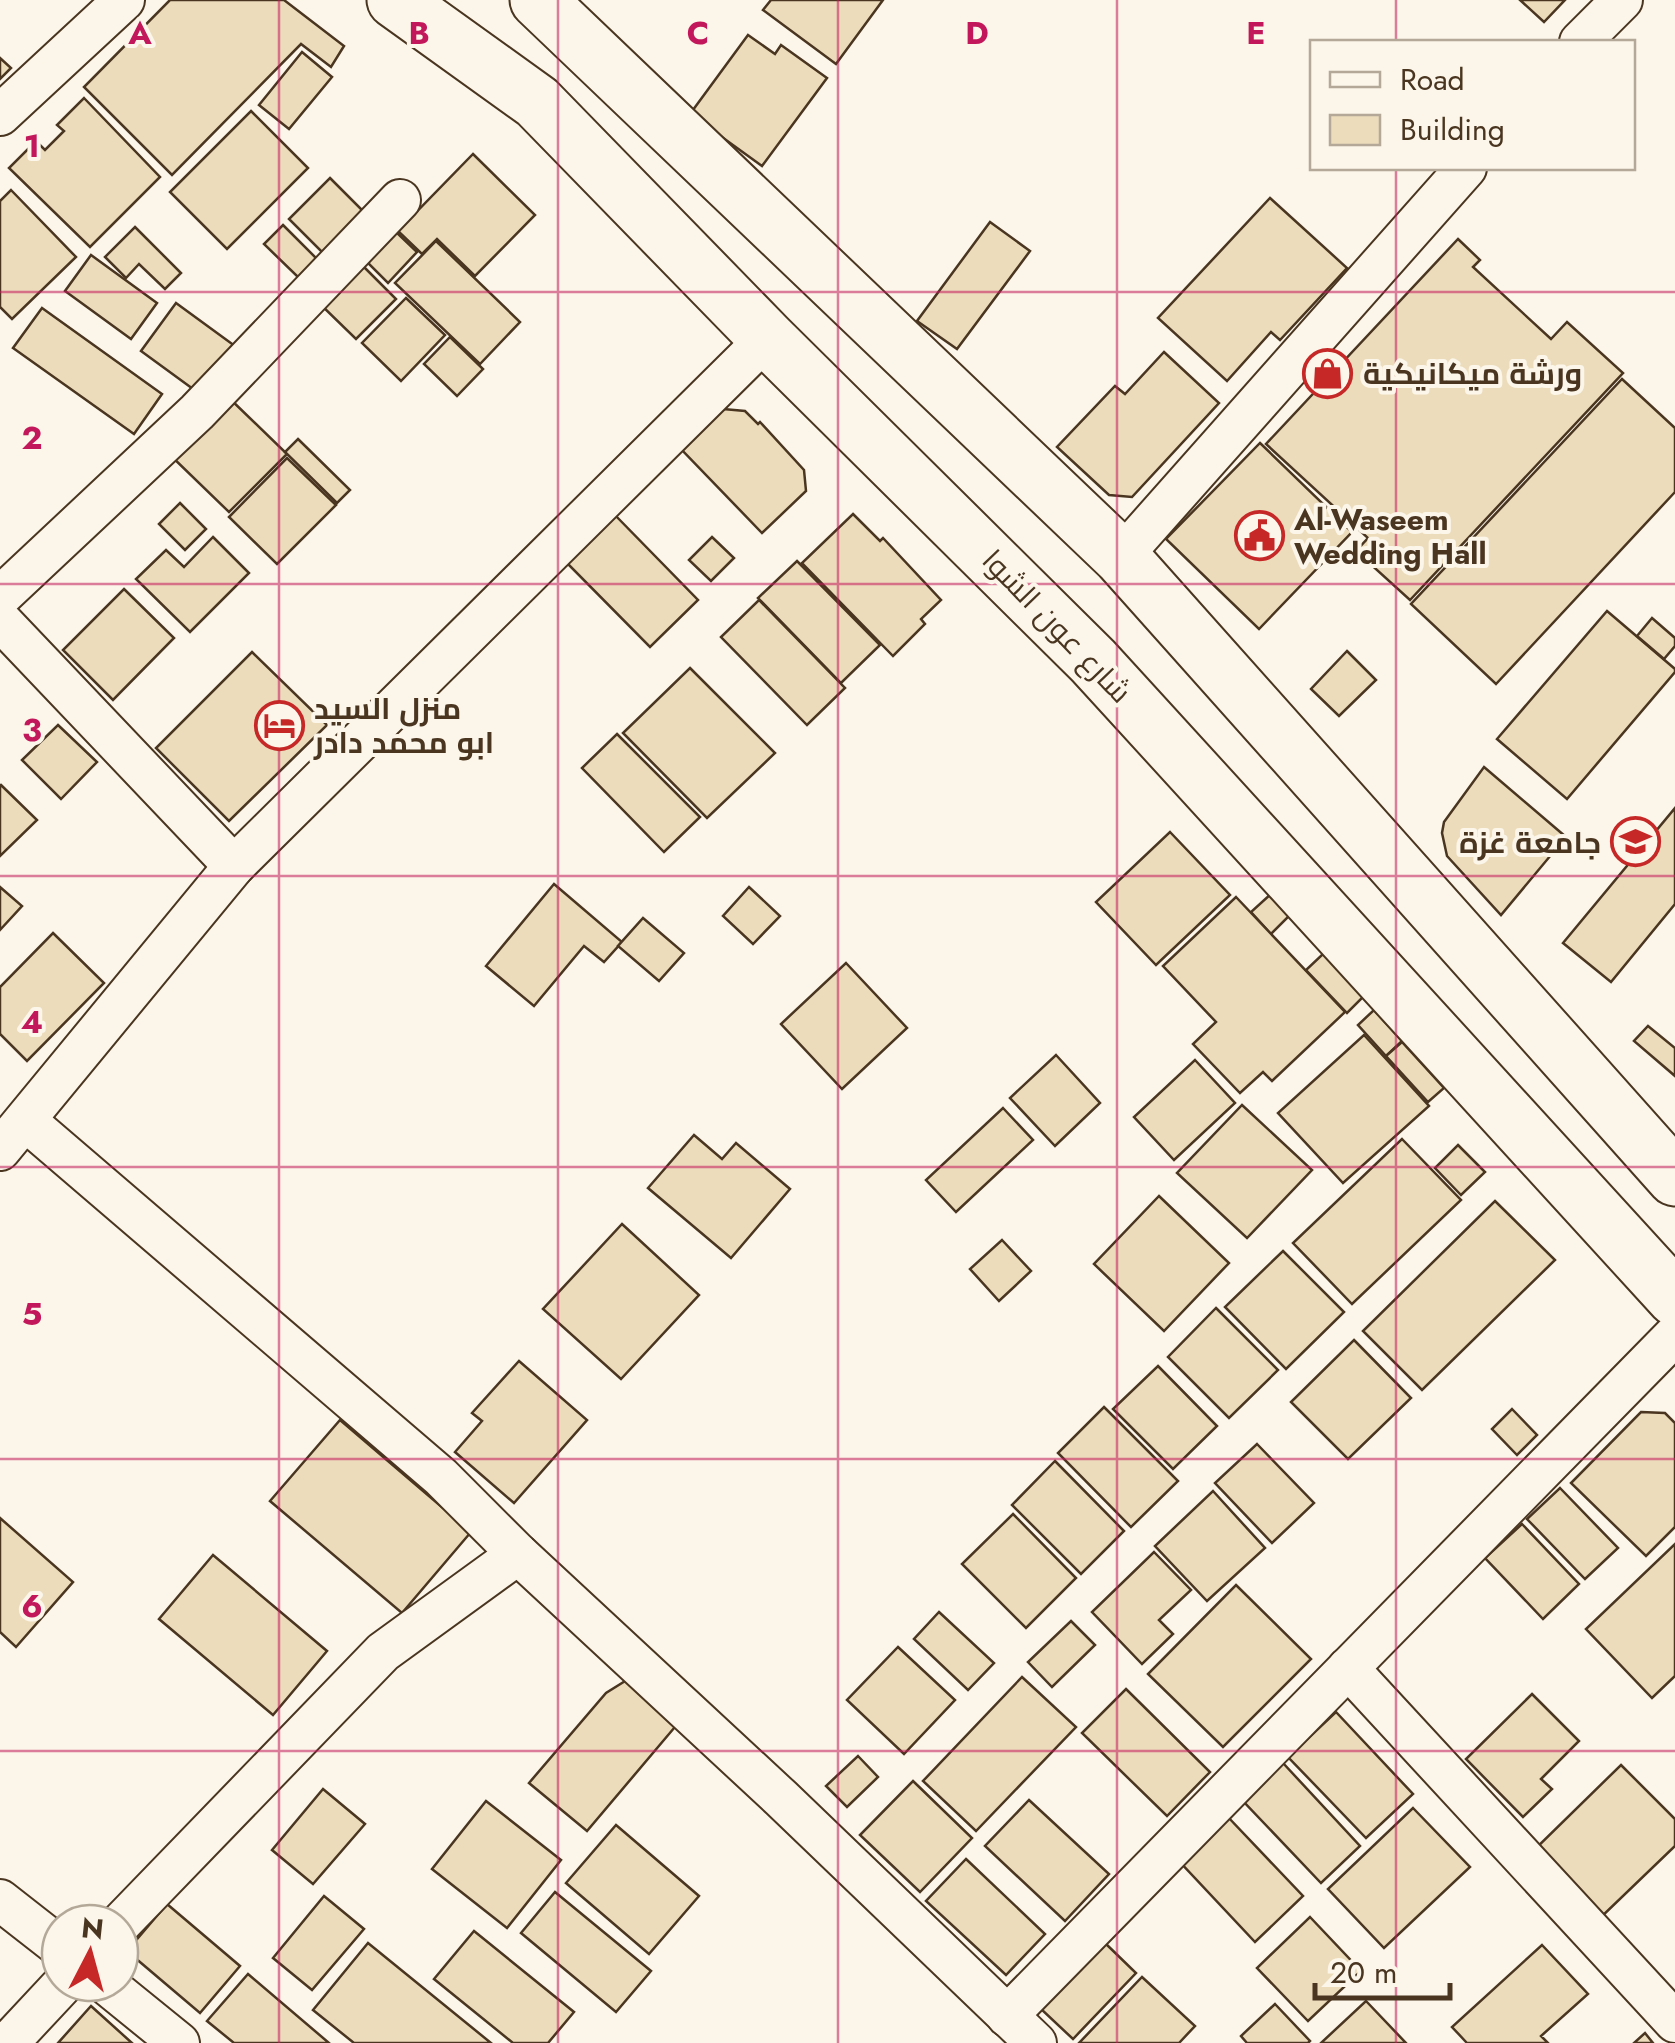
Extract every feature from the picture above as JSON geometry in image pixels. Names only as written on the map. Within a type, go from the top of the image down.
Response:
[{"type":"main road","name":"شارع عون الشوا","points":[[395,0],[537,102],[767,338],[1094,661],[1675,1298]]},
{"type":"main road","points":[[538,0],[1121,557],[1675,1178]]},
{"type":"street","points":[[0,115],[124,0]]},
{"type":"street","points":[[1582,40],[1622,0]]},
{"type":"street","points":[[1121,557],[1464,170]]},
{"type":"street","points":[[0,597],[197,412],[400,200]]},
{"type":"street","points":[[767,338],[234,866],[13,1135],[441,1477],[1022,2030],[1348,1668],[1675,1336]]},
{"type":"street","points":[[0,620],[234,866]]},
{"type":"street","points":[[140,1903],[383,1652],[518,1554]]},
{"type":"street","points":[[1348,1668],[1675,2022]]},
{"type":"street","points":[[0,1900],[40,1931]]},
{"type":"street","points":[[8,2043],[45,2003]]},
{"type":"street","points":[[129,2003],[178,2043]]},
{"type":"building","points":[[170,0],[284,0],[344,46],[331,67],[301,44],[172,175],[84,87]]},
{"type":"building","points":[[771,0],[883,0],[836,64],[763,10]]},
{"type":"building","points":[[1520,0],[1565,0],[1544,22]]},
{"type":"building","points":[[748,35],[775,54],[781,45],[827,78],[762,166],[690,114]]},
{"type":"building","points":[[302,52],[332,77],[289,129],[259,105]]},
{"type":"building","points":[[0,58],[11,68],[0,79]]},
{"type":"building","points":[[84,98],[160,177],[90,247],[9,168],[36,141],[45,150],[64,131],[57,125]]},
{"type":"building","points":[[251,111],[308,168],[227,249],[170,192]]},
{"type":"building","points":[[473,154],[535,215],[475,276],[437,239],[422,254],[398,231]]},
{"type":"building","points":[[330,178],[366,214],[325,255],[289,219]]},
{"type":"building","points":[[11,190],[76,257],[12,319],[0,307],[0,201]]},
{"type":"building","points":[[1270,198],[1347,268],[1280,340],[1271,332],[1227,381],[1158,318]]},
{"type":"building","points":[[990,222],[1030,251],[957,349],[917,321]]},
{"type":"building","points":[[283,225],[318,260],[299,278],[264,244]]},
{"type":"building","points":[[135,227],[181,273],[165,289],[139,264],[126,278],[105,257]]},
{"type":"building","points":[[394,230],[417,252],[388,283],[365,260]]},
{"type":"building","points":[[1458,239],[1480,260],[1473,267],[1551,339],[1567,322],[1623,373],[1410,600],[1356,551],[1368,538],[1266,444]]},
{"type":"building","points":[[436,241],[520,322],[480,364],[395,283]]},
{"type":"building","points":[[91,255],[157,303],[131,339],[65,291]]},
{"type":"building","points":[[360,263],[396,299],[356,339],[320,304]]},
{"type":"building","points":[[406,298],[445,335],[401,381],[362,343]]},
{"type":"building","points":[[176,303],[239,349],[204,397],[141,351]]},
{"type":"building","points":[[42,308],[162,394],[134,434],[13,348]]},
{"type":"building","points":[[450,337],[483,369],[457,396],[424,364]]},
{"type":"building","points":[[1164,352],[1219,403],[1132,497],[1109,495],[1057,447],[1115,386],[1125,394]]},
{"type":"building","points":[[1622,379],[1675,428],[1675,492],[1496,684],[1411,604]]},
{"type":"building","points":[[226,395],[287,454],[229,512],[168,453]]},
{"type":"building","points":[[723,409],[745,411],[760,422],[804,470],[806,491],[762,533],[681,449]]},
{"type":"building","points":[[298,439],[350,490],[337,503],[285,452]]},
{"type":"building","name":"Al-Waseem Wedding Hall","points":[[1260,443],[1352,532],[1259,629],[1166,539]]},
{"type":"building","points":[[287,458],[336,505],[277,564],[229,517]]},
{"type":"building","points":[[180,503],[206,529],[185,550],[159,524]]},
{"type":"building","points":[[612,512],[698,600],[650,647],[563,559]]},
{"type":"building","points":[[853,514],[880,541],[883,538],[941,600],[921,619],[925,624],[893,656],[802,563]]},
{"type":"building","points":[[213,537],[249,573],[190,632],[136,579],[166,550],[184,567]]},
{"type":"building","points":[[712,537],[734,558],[711,581],[689,560]]},
{"type":"building","points":[[797,561],[880,645],[841,683],[758,598]]},
{"type":"building","points":[[124,589],[174,638],[113,700],[63,650]]},
{"type":"building","points":[[759,600],[845,688],[807,725],[721,637]]},
{"type":"building","points":[[1607,611],[1675,672],[1567,799],[1497,739]]},
{"type":"building","points":[[1652,618],[1675,638],[1675,646],[1664,659],[1637,636]]},
{"type":"building","points":[[1347,651],[1376,680],[1339,716],[1311,689]]},
{"type":"building","points":[[252,652],[327,725],[229,821],[156,748]]},
{"type":"building","points":[[690,668],[775,753],[707,818],[623,733]]},
{"type":"building","points":[[58,725],[97,762],[61,799],[22,760]]},
{"type":"building","points":[[617,734],[700,817],[664,852],[582,768]]},
{"type":"building","points":[[1484,767],[1566,837],[1501,915],[1447,856],[1442,833],[1444,822]]},
{"type":"building","points":[[0,786],[37,820],[0,856]]},
{"type":"building","points":[[1675,808],[1675,904],[1611,982],[1563,943]]},
{"type":"building","points":[[1170,832],[1230,895],[1156,965],[1096,902]]},
{"type":"building","points":[[554,884],[622,942],[604,962],[584,946],[534,1006],[486,966]]},
{"type":"building","points":[[0,887],[22,906],[0,930]]},
{"type":"building","points":[[749,887],[780,916],[753,944],[723,916]]},
{"type":"building","points":[[1272,893],[1292,913],[1271,934],[1251,912]]},
{"type":"building","points":[[1236,897],[1345,1012],[1272,1081],[1263,1072],[1240,1093],[1193,1044],[1216,1022],[1163,966]]},
{"type":"building","points":[[643,918],[684,953],[659,981],[618,946]]},
{"type":"building","points":[[53,933],[104,983],[27,1061],[0,1034],[0,987]]},
{"type":"building","points":[[1324,953],[1364,996],[1347,1013],[1306,970]]},
{"type":"building","points":[[846,963],[907,1028],[842,1089],[781,1024]]},
{"type":"building","points":[[1374,1010],[1402,1041],[1386,1056],[1358,1025]]},
{"type":"building","points":[[1648,1026],[1675,1048],[1675,1076],[1634,1041]]},
{"type":"building","points":[[1364,1035],[1429,1106],[1343,1183],[1278,1113]]},
{"type":"building","points":[[1402,1042],[1444,1088],[1428,1102],[1386,1056]]},
{"type":"building","points":[[1056,1055],[1100,1103],[1055,1146],[1010,1098]]},
{"type":"building","points":[[1195,1060],[1235,1103],[1174,1160],[1134,1117]]},
{"type":"building","points":[[1242,1105],[1312,1170],[1247,1238],[1177,1173]]},
{"type":"building","points":[[1003,1108],[1033,1140],[956,1212],[926,1180]]},
{"type":"building","points":[[694,1135],[722,1159],[736,1143],[790,1189],[731,1258],[648,1188]]},
{"type":"building","points":[[1402,1139],[1461,1200],[1352,1304],[1293,1243]]},
{"type":"building","points":[[1458,1145],[1485,1172],[1461,1195],[1435,1168]]},
{"type":"building","points":[[1159,1196],[1229,1263],[1164,1331],[1094,1264]]},
{"type":"building","points":[[1495,1201],[1555,1260],[1422,1390],[1363,1331]]},
{"type":"building","points":[[622,1224],[699,1295],[621,1379],[543,1309]]},
{"type":"building","points":[[1002,1240],[1031,1271],[999,1301],[970,1269]]},
{"type":"building","points":[[1283,1251],[1344,1312],[1286,1369],[1225,1307]]},
{"type":"building","points":[[1216,1308],[1278,1370],[1229,1418],[1168,1357]]},
{"type":"building","points":[[1354,1340],[1411,1398],[1348,1459],[1291,1402]]},
{"type":"building","points":[[519,1361],[587,1420],[514,1503],[455,1452],[482,1421],[472,1413]]},
{"type":"building","points":[[1158,1366],[1217,1426],[1173,1469],[1113,1409]]},
{"type":"building","points":[[1104,1407],[1178,1481],[1131,1527],[1058,1453]]},
{"type":"building","points":[[1512,1409],[1537,1435],[1517,1455],[1492,1429]]},
{"type":"building","points":[[1641,1412],[1665,1413],[1675,1423],[1675,1527],[1646,1556],[1571,1483]]},
{"type":"building","points":[[340,1420],[471,1532],[402,1613],[270,1501]]},
{"type":"building","points":[[1257,1444],[1314,1503],[1272,1543],[1215,1483]]},
{"type":"building","points":[[1055,1461],[1124,1531],[1081,1574],[1012,1505]]},
{"type":"building","points":[[1560,1488],[1618,1548],[1585,1579],[1527,1519]]},
{"type":"building","points":[[1213,1491],[1265,1548],[1207,1601],[1155,1546]]},
{"type":"building","points":[[1013,1514],[1076,1578],[1026,1628],[962,1564]]},
{"type":"building","points":[[0,1518],[73,1582],[16,1647],[0,1632]]},
{"type":"building","points":[[1522,1524],[1579,1584],[1543,1619],[1485,1558]]},
{"type":"building","points":[[1675,1544],[1675,1676],[1652,1698],[1586,1629]]},
{"type":"building","points":[[1154,1552],[1191,1590],[1159,1620],[1173,1634],[1142,1664],[1092,1612]]},
{"type":"building","points":[[213,1555],[327,1651],[273,1715],[159,1619]]},
{"type":"building","points":[[1236,1585],[1311,1659],[1223,1747],[1148,1674]]},
{"type":"building","points":[[939,1612],[994,1663],[968,1690],[914,1639]]},
{"type":"building","points":[[1071,1621],[1095,1645],[1052,1687],[1028,1662]]},
{"type":"building","points":[[898,1647],[955,1700],[904,1754],[847,1700]]},
{"type":"building","points":[[1022,1677],[1076,1727],[976,1831],[923,1781]]},
{"type":"building","points":[[630,1678],[680,1721],[587,1831],[529,1783],[606,1693]]},
{"type":"building","points":[[1126,1689],[1210,1772],[1167,1816],[1082,1733]]},
{"type":"building","points":[[1532,1694],[1579,1741],[1541,1779],[1552,1789],[1523,1817],[1466,1759]]},
{"type":"building","points":[[1336,1712],[1413,1794],[1366,1838],[1288,1757]]},
{"type":"building","points":[[858,1756],[878,1777],[847,1807],[826,1786]]},
{"type":"building","points":[[1283,1763],[1360,1846],[1321,1883],[1243,1801]]},
{"type":"building","points":[[1621,1765],[1675,1819],[1675,1846],[1596,1922],[1530,1854]]},
{"type":"building","points":[[913,1781],[972,1838],[920,1892],[860,1835]]},
{"type":"building","points":[[323,1789],[365,1824],[313,1884],[272,1850]]},
{"type":"building","points":[[1029,1800],[1109,1874],[1065,1921],[985,1846]]},
{"type":"building","points":[[486,1801],[561,1860],[507,1928],[432,1869]]},
{"type":"building","points":[[1413,1808],[1470,1867],[1384,1948],[1328,1889]]},
{"type":"building","points":[[1227,1816],[1303,1896],[1255,1942],[1179,1861]]},
{"type":"building","points":[[616,1825],[699,1896],[649,1954],[566,1883]]},
{"type":"building","points":[[966,1859],[1045,1934],[1006,1975],[926,1901]]},
{"type":"building","points":[[555,1892],[651,1971],[616,2012],[521,1933]]},
{"type":"building","points":[[324,1896],[364,1929],[312,1990],[273,1958]]},
{"type":"building","points":[[167,1904],[240,1966],[200,2013],[140,1962],[140,1936]]},
{"type":"building","points":[[1310,1917],[1361,1971],[1308,2021],[1257,1968]]},
{"type":"building","points":[[474,1931],[574,2012],[548,2043],[513,2043],[434,1979]]},
{"type":"building","points":[[368,1943],[491,2043],[354,2043],[313,2010]]},
{"type":"building","points":[[1105,1943],[1136,1973],[1073,2039],[1041,2009]]},
{"type":"building","points":[[1542,1945],[1588,1994],[1541,2036],[1548,2043],[1467,2043],[1452,2027]]},
{"type":"building","points":[[248,1974],[329,2043],[234,2043],[207,2021]]},
{"type":"building","points":[[1142,1977],[1195,2026],[1179,2043],[1079,2043]]},
{"type":"building","points":[[1366,2001],[1406,2043],[1321,2043]]},
{"type":"building","points":[[1275,2004],[1308,2043],[1247,2043],[1241,2036]]},
{"type":"building","points":[[91,2006],[132,2043],[58,2043]]},
{"type":"building","points":[[1645,2033],[1653,2043],[1634,2043]]},
{"type":"place","name":"ورشة ميكانيكية","points":[[1328,373]]},
{"type":"place","name":"Al-Waseem Wedding Hall","points":[[1259,536]]},
{"type":"place","name":"منزل السيد ابو محمد دادر","points":[[279,725]]},
{"type":"place","name":"جامعة غزة","points":[[1636,842]]}]
